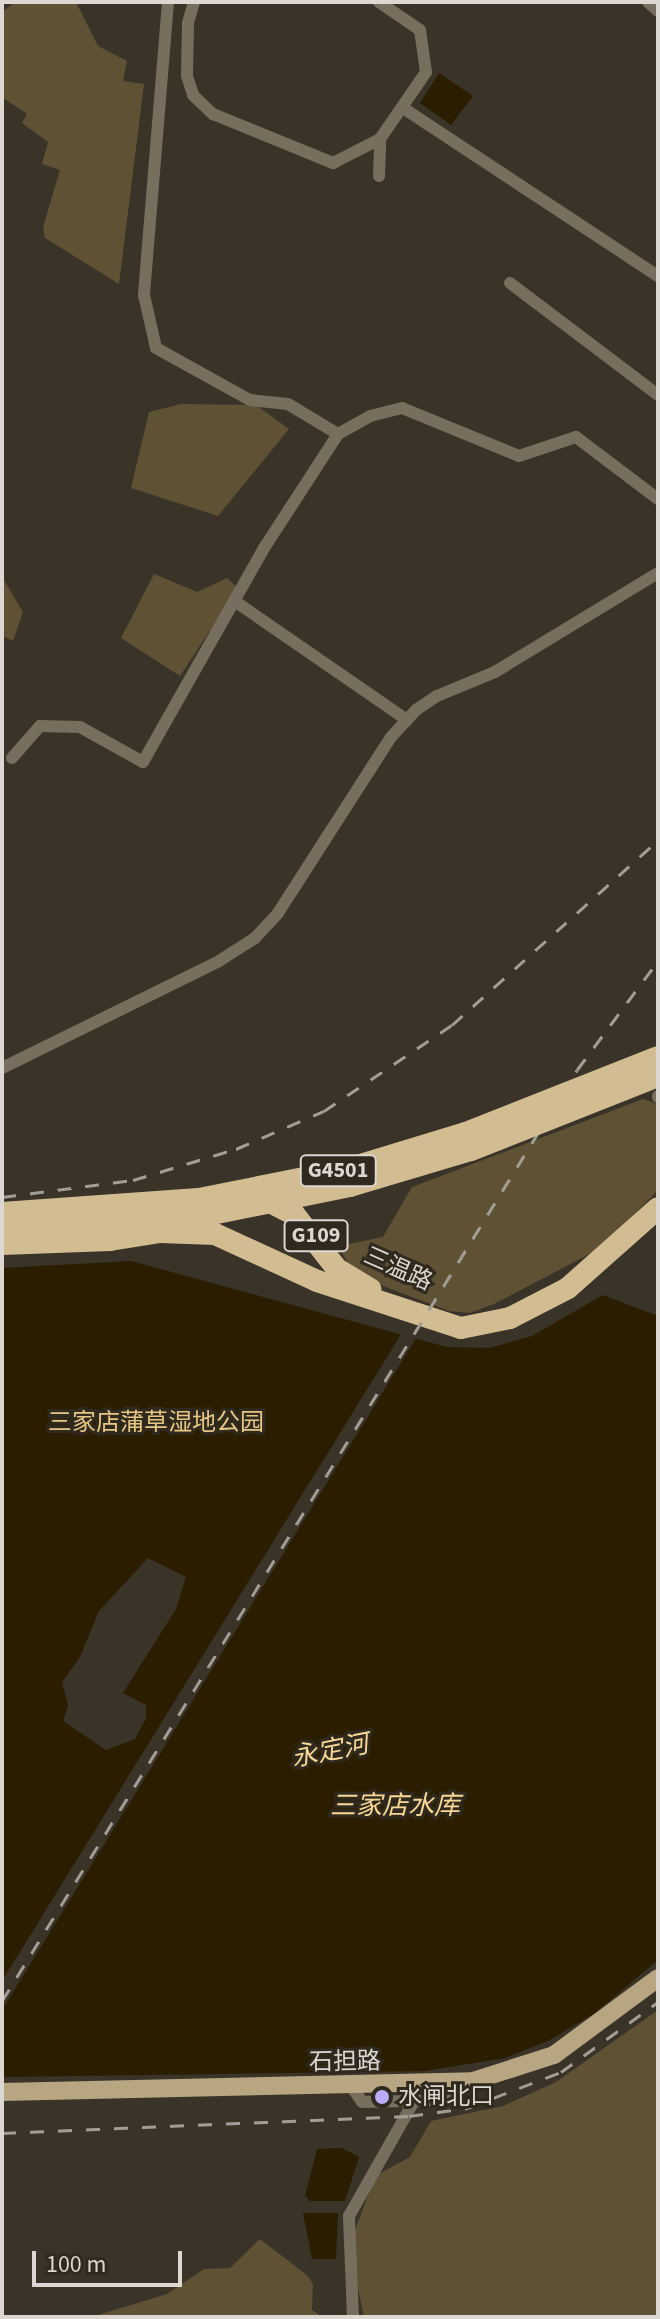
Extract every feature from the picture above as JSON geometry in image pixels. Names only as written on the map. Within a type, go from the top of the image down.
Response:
[{"type":"highway","name":"G4501","points":[[199,1199],[344,1170],[451,1137],[658,1057]]},
{"type":"highway","name":"G4501","points":[[2,1232],[202,1216],[350,1186],[471,1150],[658,1076]]},
{"type":"highway","name":"三温路","points":[[2,1213],[199,1199],[263,1198],[294,1214],[337,1269],[360,1285],[462,1321],[507,1310],[601,1262]]},
{"type":"highway","name":"三温路","points":[[2,1244],[110,1240],[160,1232],[215,1234],[317,1281],[461,1328],[519,1314],[601,1262],[658,1208]]},
{"type":"main road","name":"石担路","points":[[2,2092],[473,2081],[554,2055],[658,1978]]},
{"type":"street","points":[[168,2],[144,295],[156,348],[250,400],[288,404],[338,434]]},
{"type":"street","points":[[194,2],[188,23],[187,76],[193,95],[213,114],[319,161],[333,163],[380,139],[426,72],[420,30],[379,2]]},
{"type":"street","points":[[648,2],[658,11]]},
{"type":"street","points":[[403,108],[658,276]]},
{"type":"street","points":[[379,176],[380,139]]},
{"type":"street","points":[[510,283],[658,395]]},
{"type":"street","points":[[12,758],[40,726],[67,726],[80,727],[143,762],[266,545],[338,434],[370,416],[402,408],[519,456],[576,437],[658,499]]},
{"type":"street","points":[[2,1068],[219,961],[255,938],[278,913],[407,720],[437,696],[469,687],[658,573]]},
{"type":"street","points":[[236,602],[407,720]]},
{"type":"street","points":[[351,2086],[362,2102],[452,2100],[473,2081]]},
{"type":"street","points":[[353,2317],[349,2216],[414,2101]]},
{"type":"shaded area","points":[[15,2],[76,2],[98,46],[127,61],[123,81],[144,84],[119,284],[45,238],[43,227],[60,170],[42,164],[48,142],[22,123],[27,114],[2,97],[2,12]]},
{"type":"shaded area","points":[[181,404],[256,405],[289,429],[218,516],[131,488],[149,412]]},
{"type":"shaded area","points":[[154,574],[197,592],[227,578],[238,588],[180,676],[121,638]]},
{"type":"shaded area","points":[[2,577],[23,612],[13,641],[2,636]]},
{"type":"shaded area","points":[[643,1099],[658,1104],[658,1190],[601,1248],[494,1304],[470,1313],[449,1311],[383,1286],[348,1263],[338,1246],[383,1237],[412,1187]]},
{"type":"shaded area","points":[[658,2010],[658,2317],[364,2317],[349,2247],[375,2176],[410,2157],[431,2121],[503,2106],[556,2082]]},
{"type":"shaded area","points":[[260,2239],[308,2276],[313,2284],[312,2310],[323,2317],[91,2317],[167,2294],[204,2269],[230,2268]]},
{"type":"water","points":[[439,73],[473,96],[451,125],[420,103]]},
{"type":"water","name":"三家店水库","points":[[131,1261],[447,1347],[489,1348],[532,1336],[603,1295],[658,1316],[658,1960],[595,2013],[548,2041],[505,2058],[425,2071],[2,2077],[2,1268]],"holes":[[[148,1558],[186,1577],[176,1609],[123,1693],[146,1705],[146,1718],[135,1739],[106,1750],[63,1721],[68,1706],[62,1682],[80,1657],[99,1611]]]},
{"type":"water","points":[[342,2148],[359,2157],[345,2201],[310,2201],[305,2196],[317,2149]]},
{"type":"water","points":[[303,2213],[338,2213],[336,2259],[312,2259]]},
{"type":"pier","points":[[403,1331],[418,1335],[2,2010],[2,1981]]},
{"type":"railway","points":[[2,1197],[133,1180],[236,1149],[324,1111],[452,1025],[658,840]]},
{"type":"railway","points":[[2,2001],[577,1070],[658,961]]},
{"type":"railway","points":[[2,2133],[409,2116],[467,2108],[561,2072],[658,2002]]},
{"type":"place","name":"水闸北口","points":[[382,2097]]},
{"type":"park label","name":"三家店蒲草湿地公园","points":[[156,1423]]},
{"type":"water label","name":"永定河","points":[[330,1751]]}]
